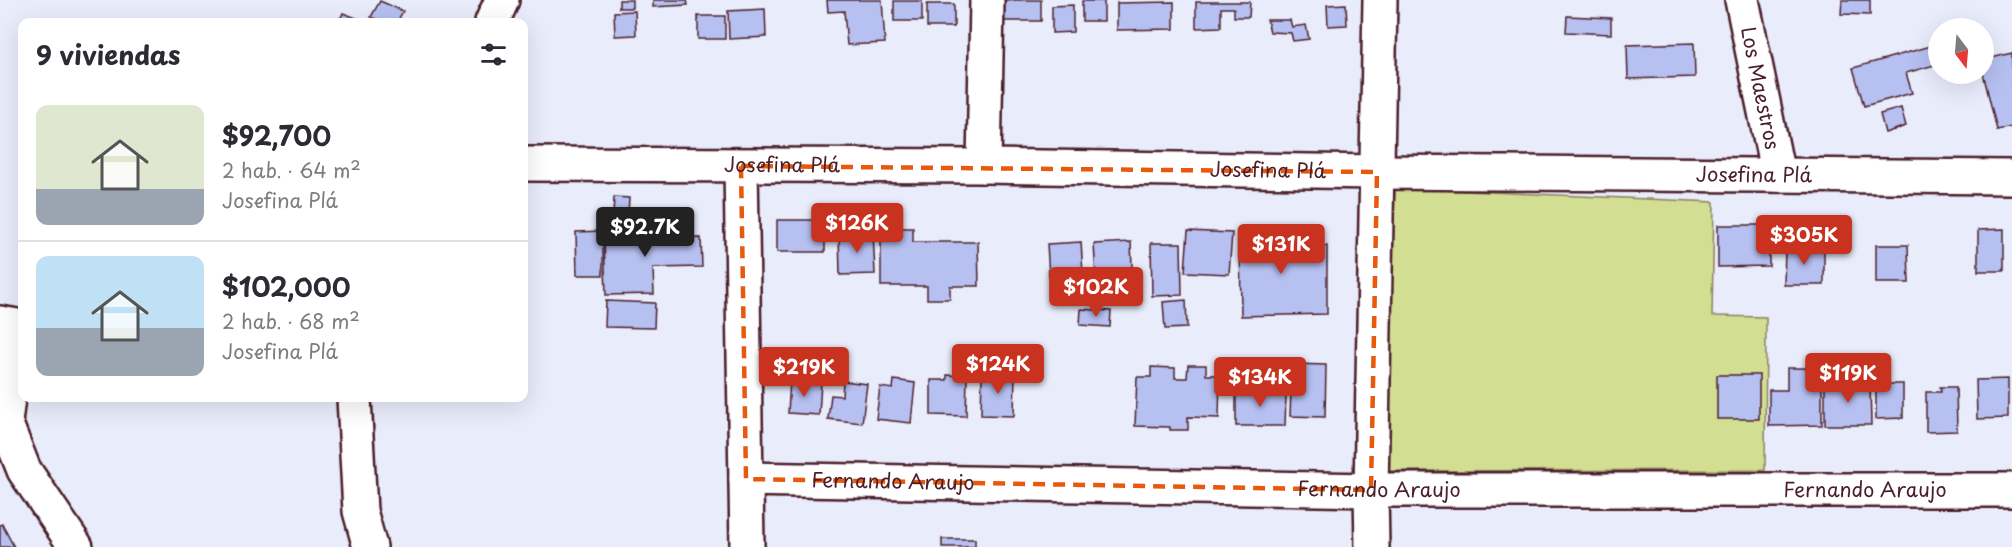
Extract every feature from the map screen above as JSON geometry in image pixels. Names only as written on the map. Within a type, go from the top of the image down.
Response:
[{"type":"street","points":[[494,18],[502,0]]},
{"type":"street","points":[[984,166],[987,0]]},
{"type":"street","points":[[1372,547],[1371,490],[1380,0]]},
{"type":"street","name":"Los Maestros","points":[[1742,0],[1778,175]]},
{"type":"street","name":"Josefina Plá","points":[[528,164],[984,166],[2012,177]]},
{"type":"street","points":[[741,166],[747,547]]},
{"type":"street","points":[[0,323],[17,326],[5,422],[24,470],[76,547]]},
{"type":"street","points":[[354,402],[360,511],[370,547]]},
{"type":"street","name":"Fernando Araujo","points":[[746,479],[1371,490],[2012,490]]},
{"type":"highlighted area","points":[[741,166],[1377,172],[1371,490],[746,479]]},
{"type":"green space","points":[[1395,188],[1714,202],[1712,316],[1766,317],[1765,470],[1387,471]]},
{"type":"building","points":[[619,0],[632,0],[632,8],[619,8]]},
{"type":"building","points":[[653,0],[687,0],[688,5],[653,7]]},
{"type":"building","points":[[827,0],[882,0],[885,43],[847,45],[844,11],[828,12]]},
{"type":"building","points":[[1003,0],[1041,0],[1041,21],[1003,21]]},
{"type":"building","points":[[1842,0],[1870,0],[1870,15],[1841,14]]},
{"type":"building","points":[[380,1],[403,11],[399,18],[371,17]]},
{"type":"building","points":[[894,1],[922,1],[922,21],[894,21]]},
{"type":"building","points":[[1082,1],[1104,1],[1104,21],[1082,21]]},
{"type":"building","points":[[1174,2],[1174,29],[1117,30],[1117,3]]},
{"type":"building","points":[[1196,2],[1250,2],[1249,17],[1234,17],[1234,8],[1221,8],[1221,27],[1196,28]]},
{"type":"building","points":[[927,4],[954,4],[954,27],[927,27]]},
{"type":"building","points":[[1346,4],[1347,25],[1328,26],[1327,5]]},
{"type":"building","points":[[1073,5],[1073,32],[1052,33],[1052,6]]},
{"type":"building","points":[[765,9],[766,37],[729,39],[728,11]]},
{"type":"building","points":[[635,11],[636,35],[615,36],[614,12]]},
{"type":"building","points":[[343,13],[356,18],[341,18]]},
{"type":"building","points":[[698,16],[725,16],[725,39],[698,39]]},
{"type":"building","points":[[1567,16],[1611,18],[1611,34],[1566,32]]},
{"type":"building","points":[[1267,20],[1290,20],[1292,27],[1306,25],[1309,39],[1293,41],[1291,33],[1270,32]]},
{"type":"building","points":[[1694,43],[1695,77],[1628,79],[1627,45]]},
{"type":"building","points":[[1928,47],[1928,67],[1906,73],[1912,93],[1864,106],[1853,68]]},
{"type":"building","points":[[2012,53],[2012,127],[1997,130],[1986,84],[1994,84],[1994,57]]},
{"type":"building","points":[[1901,108],[1906,126],[1885,133],[1880,114]]},
{"type":"building","points":[[614,197],[629,198],[628,214],[613,214]]},
{"type":"building","points":[[625,219],[652,219],[653,239],[701,238],[702,267],[653,268],[654,294],[606,295],[604,238],[625,237]]},
{"type":"building","points":[[777,220],[825,220],[825,252],[777,252]]},
{"type":"building","points":[[1718,225],[1769,225],[1769,266],[1718,267]]},
{"type":"building","points":[[881,228],[913,228],[913,242],[978,242],[979,286],[950,286],[950,299],[927,299],[927,286],[881,286]]},
{"type":"building","points":[[1288,229],[1289,247],[1327,246],[1327,314],[1241,316],[1240,230]]},
{"type":"building","points":[[2004,229],[2004,271],[1978,271],[1978,230]]},
{"type":"building","points":[[603,231],[603,275],[577,275],[576,232]]},
{"type":"building","points":[[1188,231],[1232,233],[1229,274],[1185,272]]},
{"type":"building","points":[[873,232],[875,274],[840,275],[839,233]]},
{"type":"building","points":[[1081,242],[1083,274],[1049,276],[1047,244]]},
{"type":"building","points":[[1131,242],[1133,292],[1097,294],[1094,244]]},
{"type":"building","points":[[1151,243],[1181,243],[1182,295],[1152,296]]},
{"type":"building","points":[[1876,245],[1908,245],[1909,283],[1876,283]]},
{"type":"building","points":[[1785,247],[1824,247],[1824,285],[1784,285]]},
{"type":"building","points":[[1186,300],[1187,328],[1165,329],[1163,302]]},
{"type":"building","points":[[606,301],[655,303],[654,328],[605,327]]},
{"type":"building","points":[[1081,309],[1111,311],[1110,327],[1080,325]]},
{"type":"building","points":[[1292,364],[1326,365],[1325,417],[1290,416]]},
{"type":"building","points":[[1188,365],[1206,365],[1206,375],[1220,375],[1219,418],[1188,417],[1188,430],[1135,426],[1137,377],[1151,377],[1151,367],[1175,368],[1175,378],[1187,378]]},
{"type":"building","points":[[1787,368],[1822,368],[1822,425],[1769,426],[1769,390],[1787,390]]},
{"type":"building","points":[[982,374],[1015,375],[1014,416],[981,415]]},
{"type":"building","points":[[947,375],[967,376],[966,416],[931,415],[931,380],[947,380]]},
{"type":"building","points":[[1717,375],[1759,375],[1759,419],[1717,419]]},
{"type":"building","points":[[2008,379],[2008,418],[1977,419],[1976,380]]},
{"type":"building","points":[[790,380],[821,382],[819,415],[788,413]]},
{"type":"building","points":[[894,380],[915,383],[911,423],[876,419],[880,387],[893,389]]},
{"type":"building","points":[[843,381],[867,384],[862,423],[828,419],[831,395],[842,396]]},
{"type":"building","points":[[1870,383],[1871,425],[1825,425],[1825,384]]},
{"type":"building","points":[[1876,384],[1903,384],[1903,418],[1876,419]]},
{"type":"building","points":[[1940,387],[1956,387],[1957,431],[1926,432],[1926,392],[1941,392]]},
{"type":"building","points":[[1236,388],[1271,388],[1271,394],[1286,394],[1285,426],[1236,426]]},
{"type":"building","points":[[2,524],[14,547],[0,547],[0,525]]},
{"type":"building","points":[[942,539],[975,539],[975,547],[942,547]]}]
